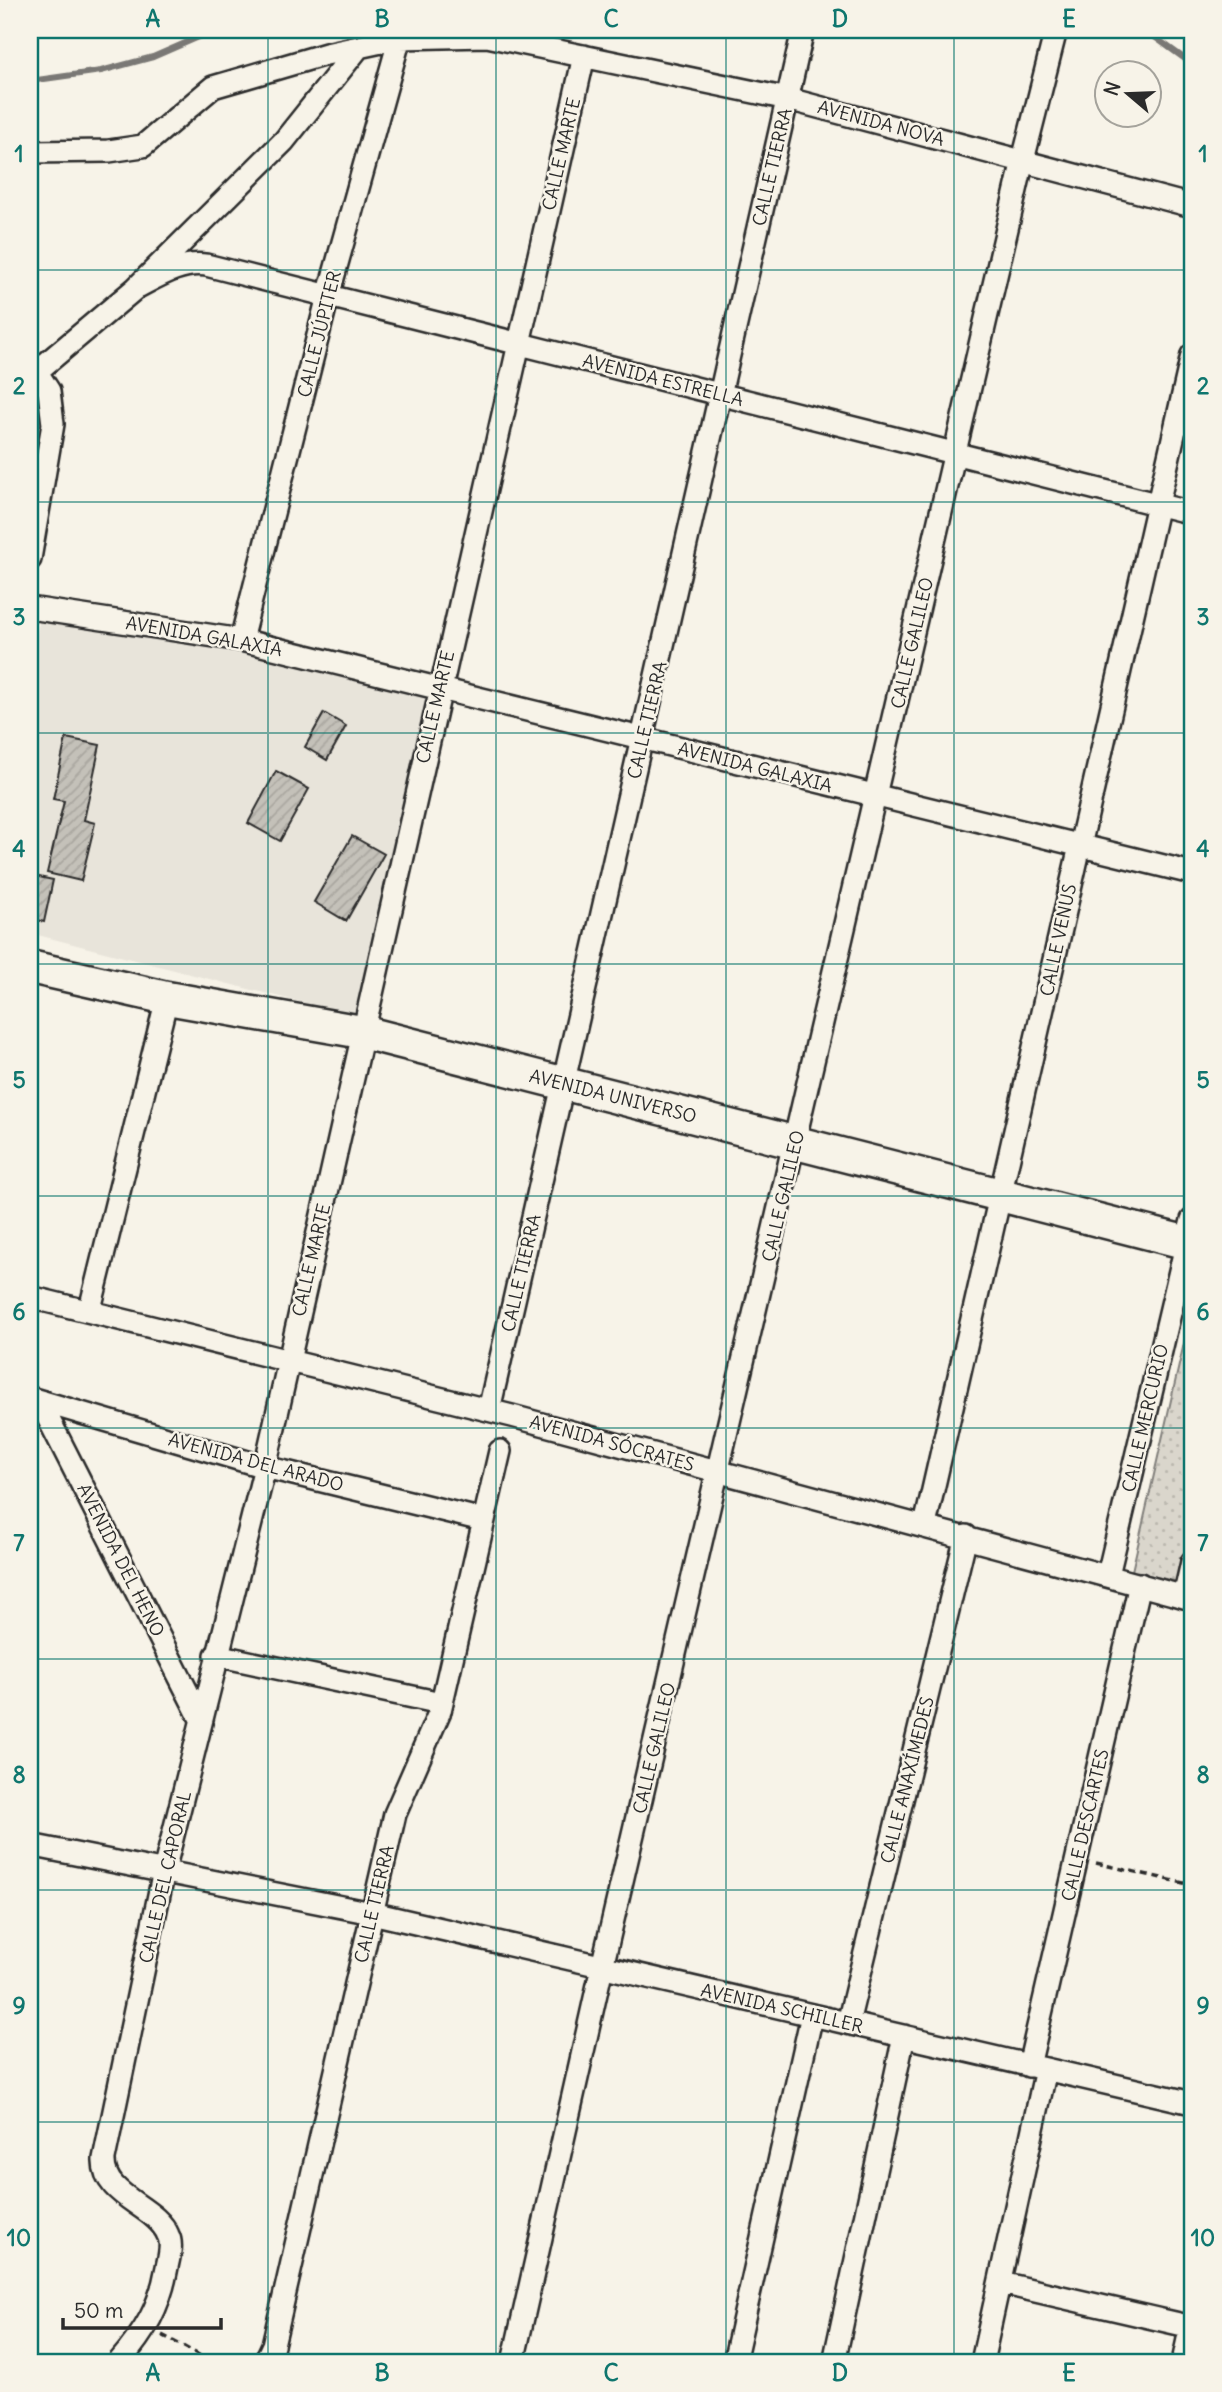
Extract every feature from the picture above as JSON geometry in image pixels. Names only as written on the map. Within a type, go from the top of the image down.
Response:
[{"type":"street","name":"CALLE TIERRA","points":[[489,1410],[803,30]]},
{"type":"street","name":"CALLE GALILEO","points":[[513,2362],[602,1967],[1023,160],[1056,30]]},
{"type":"street","name":"AVENIDA NOVA","points":[[30,152],[109,151],[143,146],[213,87],[401,34],[487,36],[788,99],[1192,206]]},
{"type":"street","name":"CALLE JÚPITER","points":[[241,640],[328,296],[401,34]]},
{"type":"street","points":[[30,559],[53,424],[49,391],[33,374],[136,288],[284,141],[359,47]]},
{"type":"street","name":"CALLE MARTE","points":[[289,1359],[584,56]]},
{"type":"street","name":"AVENIDA ESTRELLA","points":[[136,288],[174,269],[196,263],[1192,513]]},
{"type":"street","name":"CALLE VENUS","points":[[925,1525],[1192,355]]},
{"type":"street","name":"AVENIDA GALAXIA","points":[[30,608],[241,640],[1192,873]]},
{"type":"street","name":"AVENIDA UNIVERSO","points":[[30,967],[167,999],[362,1032],[1000,1195],[1190,1236]]},
{"type":"street","points":[[90,1309],[167,999]]},
{"type":"street","name":"CALLE MERCURIO","points":[[1108,1575],[1190,1236]]},
{"type":"street","name":"AVENIDA SÓCRATES","points":[[30,1297],[90,1309],[489,1410],[966,1536],[1188,1598]]},
{"type":"street","name":"CALLE DEL CAPORAL","points":[[119,2362],[148,2327],[163,2289],[170,2249],[169,2235],[111,2182],[104,2169],[164,1871],[289,1359]]},
{"type":"street","name":"AVENIDA DEL ARADO","points":[[35,1400],[265,1466],[483,1520]]},
{"type":"street","name":"AVENIDA DEL HENO","points":[[35,1400],[201,1719]]},
{"type":"street","name":"CALLE TIERRA","points":[[265,2362],[273,2344],[395,1814],[441,1703],[499,1451]]},
{"type":"street","name":"CALLE ANAXÍMEDES","points":[[848,2023],[966,1536]]},
{"type":"street","points":[[1188,1598],[1192,1562]]},
{"type":"street","name":"CALLE DESCARTES","points":[[982,2362],[1001,2283],[1077,1858],[1140,1584]]},
{"type":"street","points":[[216,1656],[441,1703]]},
{"type":"street","name":"AVENIDA SCHILLER","points":[[30,1845],[372,1913],[1192,2103]]},
{"type":"street","points":[[734,2362],[812,2015]]},
{"type":"street","points":[[834,2362],[904,2036]]},
{"type":"street","points":[[1001,2283],[1192,2325],[1183,2362]]},
{"type":"path","points":[[1077,1858],[1192,1885]]},
{"type":"path","points":[[148,2327],[212,2362]]},
{"type":"shaded area","points":[[43,606],[435,700],[358,1017],[30,933],[30,660]]},
{"type":"shaded area","points":[[1192,1308],[1192,1537],[1182,1583],[1132,1571]]},
{"type":"building","points":[[324,713],[346,726],[327,760],[305,747]]},
{"type":"building","points":[[66,738],[100,745],[84,820],[95,823],[81,881],[47,873],[64,801],[53,799]]},
{"type":"building","points":[[276,771],[309,789],[280,841],[248,823]]},
{"type":"building","points":[[352,836],[384,854],[346,921],[314,902]]},
{"type":"building","points":[[30,875],[53,880],[44,922],[30,918]]},
{"type":"waterway","points":[[30,81],[101,71],[153,57],[215,30]]},
{"type":"waterway","points":[[1145,30],[1192,64]]}]
